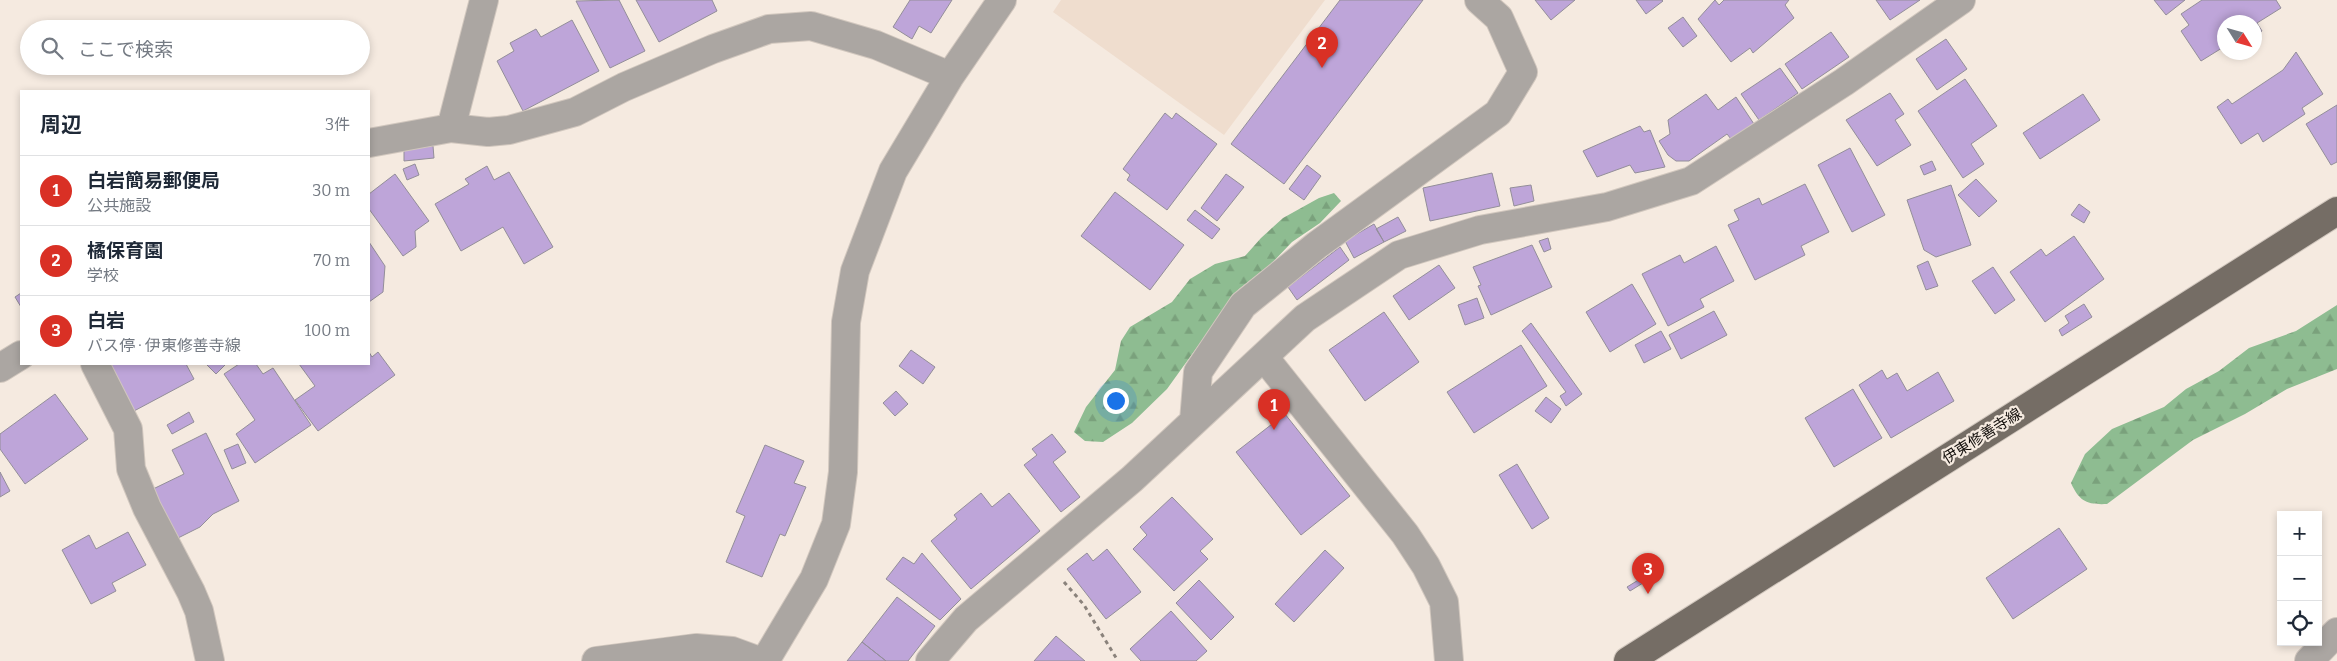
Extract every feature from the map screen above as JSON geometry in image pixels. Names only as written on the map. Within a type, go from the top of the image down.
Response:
[{"type":"main road","name":"伊東修善寺線","points":[[1628,661],[2337,211]]},
{"type":"street","points":[[451,128],[484,0]]},
{"type":"street","points":[[765,661],[814,579],[836,524],[843,472],[846,322],[856,271],[893,171],[950,76],[1002,0]]},
{"type":"street","points":[[1194,421],[1198,372],[1243,305],[1317,245],[1498,113],[1523,72],[1499,18],[1479,0]]},
{"type":"street","points":[[930,661],[966,619],[1132,479],[1306,318],[1399,255],[1480,230],[1607,206],[1691,181],[1844,82],[1961,0]]},
{"type":"street","points":[[370,143],[451,128],[488,132],[509,130],[574,112],[624,87],[677,64],[769,29],[812,26],[876,45],[950,76]]},
{"type":"street","points":[[0,368],[20,356]]},
{"type":"street","points":[[1264,356],[1405,534],[1426,566],[1444,602],[1449,661]]},
{"type":"street","points":[[96,365],[128,429],[131,469],[147,508],[199,611],[210,661]]},
{"type":"street","points":[[2309,661],[2337,632]]},
{"type":"street","points":[[596,661],[696,648],[732,651],[759,661]]},
{"type":"path","points":[[1041,554],[1084,605],[1118,661]]},
{"type":"shaded area","points":[[1061,0],[1325,0],[1224,135],[1053,12]]},
{"type":"green space","points":[[1334,193],[1341,201],[1320,223],[1292,242],[1270,265],[1239,289],[1167,389],[1132,423],[1103,442],[1085,441],[1074,432],[1086,407],[1115,370],[1121,341],[1130,327],[1172,302],[1190,279],[1215,264],[1245,256],[1283,218],[1319,198]]},
{"type":"green space","points":[[2337,305],[2337,369],[2287,389],[2245,414],[2193,440],[2107,504],[2089,503],[2077,494],[2071,483],[2085,454],[2112,429],[2164,407],[2186,389],[2219,371],[2249,348],[2296,331]]},
{"type":"building","points":[[619,0],[645,51],[610,68],[576,1]]},
{"type":"building","points":[[636,0],[712,0],[717,11],[659,42]]},
{"type":"building","points":[[910,0],[952,0],[931,33],[919,26],[912,39],[893,27]]},
{"type":"building","points":[[1340,0],[1423,0],[1284,184],[1231,144]]},
{"type":"building","points":[[1535,0],[1575,0],[1551,20]]},
{"type":"building","points":[[1636,0],[1662,0],[1663,1],[1646,14]]},
{"type":"building","points":[[1715,0],[1719,5],[1724,0],[1789,0],[1785,5],[1794,18],[1753,53],[1750,48],[1731,62],[1698,19]]},
{"type":"building","points":[[1876,0],[1920,0],[1890,20]]},
{"type":"building","points":[[2154,0],[2185,0],[2166,15]]},
{"type":"building","points":[[2202,0],[2276,0],[2281,8],[2262,20],[2262,15],[2217,15],[2217,51],[2201,61],[2181,31],[2189,25],[2181,14]]},
{"type":"building","points":[[1683,17],[1697,36],[1683,47],[1668,28]]},
{"type":"building","points":[[572,20],[599,71],[523,111],[497,61],[514,51],[510,43],[536,29],[541,37]]},
{"type":"building","points":[[1831,32],[1849,57],[1802,89],[1785,64]]},
{"type":"building","points":[[1946,39],[1967,69],[1937,90],[1916,59]]},
{"type":"building","points":[[2296,52],[2323,94],[2302,108],[2305,114],[2263,142],[2258,133],[2241,144],[2217,107],[2228,99],[2232,104],[2283,70]]},
{"type":"building","points":[[1780,68],[1798,93],[1759,120],[1741,94]]},
{"type":"building","points":[[1965,79],[1997,126],[1971,144],[1984,164],[1963,178],[1918,111]]},
{"type":"building","points":[[1890,93],[1904,114],[1895,120],[1911,145],[1877,166],[1846,120]]},
{"type":"building","points":[[1706,94],[1718,110],[1736,97],[1754,124],[1731,139],[1727,134],[1689,161],[1676,161],[1668,155],[1659,141],[1670,134],[1668,120]]},
{"type":"building","points":[[2083,94],[2100,120],[2040,159],[2023,133]]},
{"type":"building","points":[[2337,105],[2337,162],[2331,165],[2306,124]]},
{"type":"building","points":[[1165,113],[1172,119],[1176,113],[1217,144],[1167,210],[1127,180],[1130,175],[1123,169]]},
{"type":"building","points":[[1640,126],[1644,132],[1650,130],[1665,167],[1635,173],[1630,165],[1597,177],[1583,151]]},
{"type":"building","points":[[433,146],[434,158],[404,161],[404,149]]},
{"type":"building","points":[[1850,148],[1885,215],[1852,232],[1818,165]]},
{"type":"building","points":[[1932,161],[1936,170],[1924,175],[1920,166]]},
{"type":"building","points":[[415,164],[419,175],[407,180],[403,169]]},
{"type":"building","points":[[1307,165],[1321,176],[1304,200],[1289,189]]},
{"type":"building","points":[[487,166],[494,180],[509,172],[553,247],[524,264],[503,227],[461,251],[435,204],[469,184],[465,179]]},
{"type":"building","points":[[1492,173],[1500,206],[1430,221],[1423,188]]},
{"type":"building","points":[[395,174],[429,221],[415,231],[416,247],[403,256],[370,210],[370,193]]},
{"type":"building","points":[[1226,174],[1244,187],[1217,221],[1201,208]]},
{"type":"building","points":[[1976,179],[1997,201],[1979,217],[1958,195]]},
{"type":"building","points":[[1805,184],[1829,232],[1801,246],[1805,255],[1755,280],[1728,225],[1739,220],[1734,210],[1759,198],[1762,205]]},
{"type":"building","points":[[1531,185],[1534,201],[1514,206],[1510,188]]},
{"type":"building","points":[[1951,185],[1971,245],[1936,257],[1924,250],[1907,200]]},
{"type":"building","points":[[1115,192],[1184,245],[1150,290],[1081,236]]},
{"type":"building","points":[[2079,204],[2090,212],[2084,223],[2071,215]]},
{"type":"building","points":[[1195,210],[1220,229],[1212,239],[1187,220]]},
{"type":"building","points":[[1398,217],[1406,231],[1384,242],[1376,229]]},
{"type":"building","points":[[1374,224],[1384,242],[1354,258],[1345,241]]},
{"type":"building","points":[[2074,236],[2104,279],[2045,322],[2010,272],[2041,249],[2046,256]]},
{"type":"building","points":[[1548,238],[1551,249],[1544,252],[1539,241]]},
{"type":"building","points":[[370,244],[385,266],[383,292],[370,301]]},
{"type":"building","points":[[1532,245],[1552,287],[1491,315],[1478,286],[1481,285],[1473,267]]},
{"type":"building","points":[[1716,246],[1734,281],[1700,299],[1704,307],[1668,326],[1642,274],[1680,255],[1684,263]]},
{"type":"building","points":[[1340,247],[1349,260],[1297,300],[1288,287]]},
{"type":"building","points":[[1928,261],[1938,286],[1926,290],[1917,266]]},
{"type":"building","points":[[1439,265],[1455,288],[1409,320],[1393,296]]},
{"type":"building","points":[[1993,267],[2015,300],[1995,314],[1972,281]]},
{"type":"building","points":[[1632,284],[1656,324],[1610,352],[1586,312]]},
{"type":"building","points":[[20,294],[20,305],[15,297]]},
{"type":"building","points":[[1477,298],[1484,318],[1465,325],[1458,305]]},
{"type":"building","points":[[2084,304],[2092,317],[2062,336],[2059,330],[2069,323],[2065,316]]},
{"type":"building","points":[[1714,311],[1727,335],[1681,359],[1669,335]]},
{"type":"building","points":[[1384,312],[1419,362],[1365,401],[1329,350]]},
{"type":"building","points":[[1531,323],[1582,394],[1566,406],[1560,396],[1566,392],[1522,331]]},
{"type":"building","points":[[1661,331],[1671,349],[1644,363],[1635,345]]},
{"type":"building","points":[[1521,345],[1547,386],[1474,433],[1447,392]]},
{"type":"building","points":[[911,350],[935,367],[923,384],[899,366]]},
{"type":"building","points":[[378,352],[395,375],[318,431],[295,400],[315,386],[300,365],[370,365],[370,354],[372,357]]},
{"type":"building","points":[[110,365],[187,365],[194,379],[134,411]]},
{"type":"building","points":[[207,365],[225,365],[216,374]]},
{"type":"building","points":[[238,365],[257,365],[263,374],[273,368],[311,425],[255,463],[236,434],[255,420],[224,374]]},
{"type":"building","points":[[1882,370],[1887,379],[1897,373],[1907,391],[1938,372],[1954,401],[1891,438],[1859,385]]},
{"type":"building","points":[[1853,389],[1882,438],[1834,467],[1805,418]]},
{"type":"building","points":[[896,391],[908,404],[895,416],[883,403]]},
{"type":"building","points":[[55,394],[88,439],[25,484],[0,449],[0,434]]},
{"type":"building","points":[[1546,397],[1561,409],[1551,423],[1535,411]]},
{"type":"building","points":[[189,412],[194,422],[172,434],[167,425]]},
{"type":"building","points":[[1285,414],[1350,496],[1301,535],[1236,452]]},
{"type":"building","points":[[206,433],[239,501],[213,514],[200,527],[176,539],[151,490],[184,474],[172,450]]},
{"type":"building","points":[[1052,434],[1066,452],[1053,462],[1080,497],[1061,512],[1024,465],[1037,455],[1032,449]]},
{"type":"building","points":[[238,444],[246,463],[232,469],[224,450]]},
{"type":"building","points":[[765,445],[804,461],[794,483],[806,487],[785,536],[780,534],[762,577],[726,562],[745,516],[736,512]]},
{"type":"building","points":[[1517,464],[1549,518],[1532,529],[1499,475]]},
{"type":"building","points":[[0,472],[10,491],[0,497]]},
{"type":"building","points":[[981,493],[992,507],[1009,493],[1040,531],[971,589],[931,541],[957,519],[954,515]]},
{"type":"building","points":[[1172,497],[1213,539],[1200,551],[1208,559],[1174,591],[1133,549],[1147,535],[1140,527]]},
{"type":"building","points":[[2059,528],[2087,569],[2013,619],[1986,578]]},
{"type":"building","points":[[128,532],[146,565],[112,583],[116,591],[91,604],[62,550],[89,535],[96,549]]},
{"type":"building","points":[[1107,549],[1141,592],[1106,619],[1067,569],[1087,553],[1093,561]]},
{"type":"building","points":[[1325,550],[1344,568],[1294,622],[1275,604]]},
{"type":"building","points":[[922,553],[961,599],[940,620],[886,579],[903,557],[914,564]]},
{"type":"building","points":[[1640,579],[1643,583],[1630,591],[1627,587]]},
{"type":"building","points":[[1199,580],[1234,617],[1211,640],[1176,603]]},
{"type":"building","points":[[897,597],[935,626],[908,661],[886,661],[862,642]]},
{"type":"building","points":[[1171,611],[1207,651],[1196,661],[1141,661],[1130,649]]},
{"type":"building","points":[[1056,636],[1085,661],[1034,661]]},
{"type":"building","points":[[862,642],[886,661],[847,661]]},
{"type":"place","name":"橘保育園","points":[[1322,68]]},
{"type":"place","name":"白岩簡易郵便局","points":[[1274,430]]},
{"type":"place","name":"白岩","points":[[1648,594]]}]
